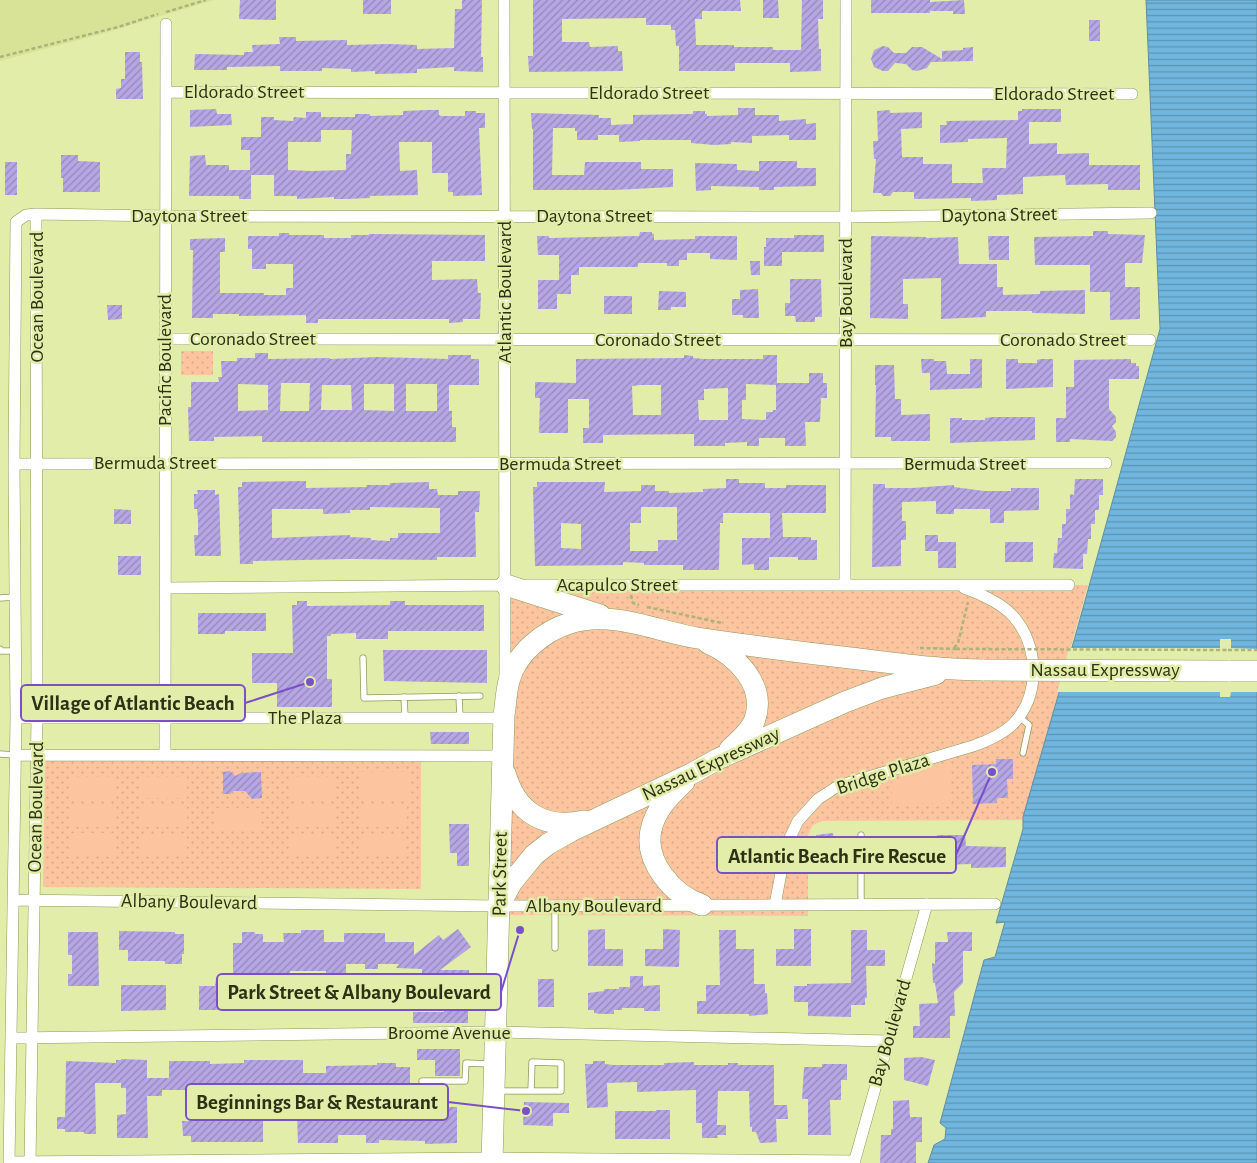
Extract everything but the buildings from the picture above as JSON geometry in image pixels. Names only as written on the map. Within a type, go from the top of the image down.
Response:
[{"type":"highway","points":[[506,585],[610,618]]},
{"type":"highway","name":"Nassau Expressway","points":[[504,716],[509,679],[520,660],[534,643],[546,634],[571,623],[590,619],[610,618],[694,637],[790,652],[955,656],[984,670],[1257,671]]},
{"type":"highway","points":[[694,637],[723,650],[742,666],[753,683],[757,703],[755,720],[744,736],[718,759]]},
{"type":"highway","name":"Nassau Expressway","points":[[499,906],[512,882],[534,855],[548,844],[718,759],[845,702],[910,680],[955,656]]},
{"type":"highway","name":"Park Street","points":[[492,1161],[504,716]]},
{"type":"highway","points":[[502,756],[509,786],[519,804],[533,816],[554,823],[576,823],[608,813]]},
{"type":"highway","points":[[691,774],[660,808],[651,829],[650,840],[656,862],[665,877],[679,893],[690,901],[702,905]]},
{"type":"street","name":"Atlantic Boulevard","points":[[504,0],[506,585]]},
{"type":"street","name":"Bay Boulevard","points":[[845,585],[846,0]]},
{"type":"street","name":"Pacific Boulevard","points":[[164,755],[166,24]]},
{"type":"street","name":"Eldorado Street","points":[[166,92],[1132,94]]},
{"type":"street","name":"Daytona Street","points":[[36,214],[165,216],[846,217],[1151,213]]},
{"type":"street","name":"Ocean Boulevard","points":[[9,1162],[16,718],[14,464],[16,222],[26,215],[36,214],[37,755],[30,1162]]},
{"type":"street","name":"Coronado Street","points":[[165,339],[1150,340]]},
{"type":"street","name":"Bermuda Street","points":[[14,464],[1106,463]]},
{"type":"street","name":"Acapulco Street","points":[[165,588],[506,585],[1069,585]]},
{"type":"street","name":"Park Street","points":[[504,716],[506,585]]},
{"type":"street","points":[[955,585],[987,597],[1002,606],[1013,616],[1027,639],[1034,675],[1029,697],[1019,717]]},
{"type":"street","name":"The Plaza","points":[[16,718],[460,718],[504,716]]},
{"type":"street","name":"Bridge Plaza","points":[[775,905],[786,846],[798,821],[818,799],[838,786],[989,740],[1006,730],[1019,717]]},
{"type":"street","name":"The Plaza","points":[[15,755],[502,756]]},
{"type":"street","name":"Albany Boulevard","points":[[13,900],[499,906],[995,904]]},
{"type":"street","name":"Bay Boulevard","points":[[855,1162],[927,904]]},
{"type":"street","name":"Broome Avenue","points":[[10,1038],[495,1032],[888,1041]]},
{"type":"street","points":[[9,1162],[855,1162]]},
{"type":"lane","points":[[0,598],[15,597]]},
{"type":"lane","points":[[0,650],[15,651]]},
{"type":"lane","points":[[363,658],[364,698],[480,696]]},
{"type":"lane","points":[[459,696],[460,718]]},
{"type":"lane","points":[[404,697],[405,718]]},
{"type":"lane","points":[[1019,717],[1029,725],[1023,753]]},
{"type":"lane","points":[[0,754],[15,755]]},
{"type":"lane","points":[[861,834],[861,904]]},
{"type":"lane","points":[[555,906],[555,948]]},
{"type":"lane","points":[[494,1091],[531,1091],[561,1091],[561,1063],[532,1062],[531,1091]]},
{"type":"lane","points":[[422,1081],[465,1082],[466,1063],[494,1064]]},
{"type":"path","points":[[0,56],[118,27],[206,0]]},
{"type":"path","points":[[630,585],[633,603],[724,624]]},
{"type":"path","points":[[955,656],[971,590]]},
{"type":"path","points":[[919,648],[955,656],[1257,650]]},
{"type":"shaded area","points":[[0,0],[214,0],[101,34],[0,61]]},
{"type":"shaded area","points":[[181,351],[213,351],[213,375],[181,375]]},
{"type":"shaded area","points":[[506,585],[1088,585],[1023,820],[822,821],[813,825],[808,835],[808,916],[502,915]]},
{"type":"shaded area","points":[[421,760],[421,889],[43,887],[45,761]]},
{"type":"shaded area","points":[[950,763],[949,803],[892,804],[892,781]]},
{"type":"shaded area","points":[[360,772],[409,772],[409,800],[360,801]]},
{"type":"shaded area","points":[[70,777],[116,777],[116,799],[70,799]]},
{"type":"shaded area","points":[[141,777],[187,777],[187,798],[141,798]]},
{"type":"shaded area","points":[[290,777],[336,777],[336,799],[290,799]]},
{"type":"shaded area","points":[[70,805],[115,805],[116,827],[70,827]]},
{"type":"shaded area","points":[[361,805],[407,805],[407,827],[361,827]]},
{"type":"shaded area","points":[[141,806],[187,806],[187,827],[141,827]]},
{"type":"shaded area","points":[[291,806],[336,806],[336,827],[291,827]]},
{"type":"shaded area","points":[[216,808],[261,808],[262,830],[216,830]]},
{"type":"shaded area","points":[[70,833],[116,833],[116,855],[70,855]]},
{"type":"shaded area","points":[[141,834],[187,835],[187,856],[141,856]]},
{"type":"shaded area","points":[[291,835],[336,835],[336,856],[291,856]]},
{"type":"shaded area","points":[[361,835],[406,835],[406,856],[361,856]]},
{"type":"water","points":[[1146,0],[1257,0],[1257,1163],[928,1163],[934,1145],[945,1139],[946,1128],[940,1123],[984,960],[995,957],[1005,922],[996,923],[1023,829],[1023,817],[1160,329]]},
{"type":"pier","points":[[1220,639],[1231,639],[1231,648],[1257,649],[1257,692],[1231,692],[1230,697],[1220,697],[1220,692],[1057,692],[1069,648],[1220,648]]},
{"type":"place","name":"Village of Atlantic Beach","points":[[310,682]]},
{"type":"place","name":"Atlantic Beach Fire Rescue","points":[[992,772]]},
{"type":"place","name":"Park Street & Albany Boulevard","points":[[520,930]]},
{"type":"place","name":"Beginnings Bar & Restaurant","points":[[526,1111]]}]
